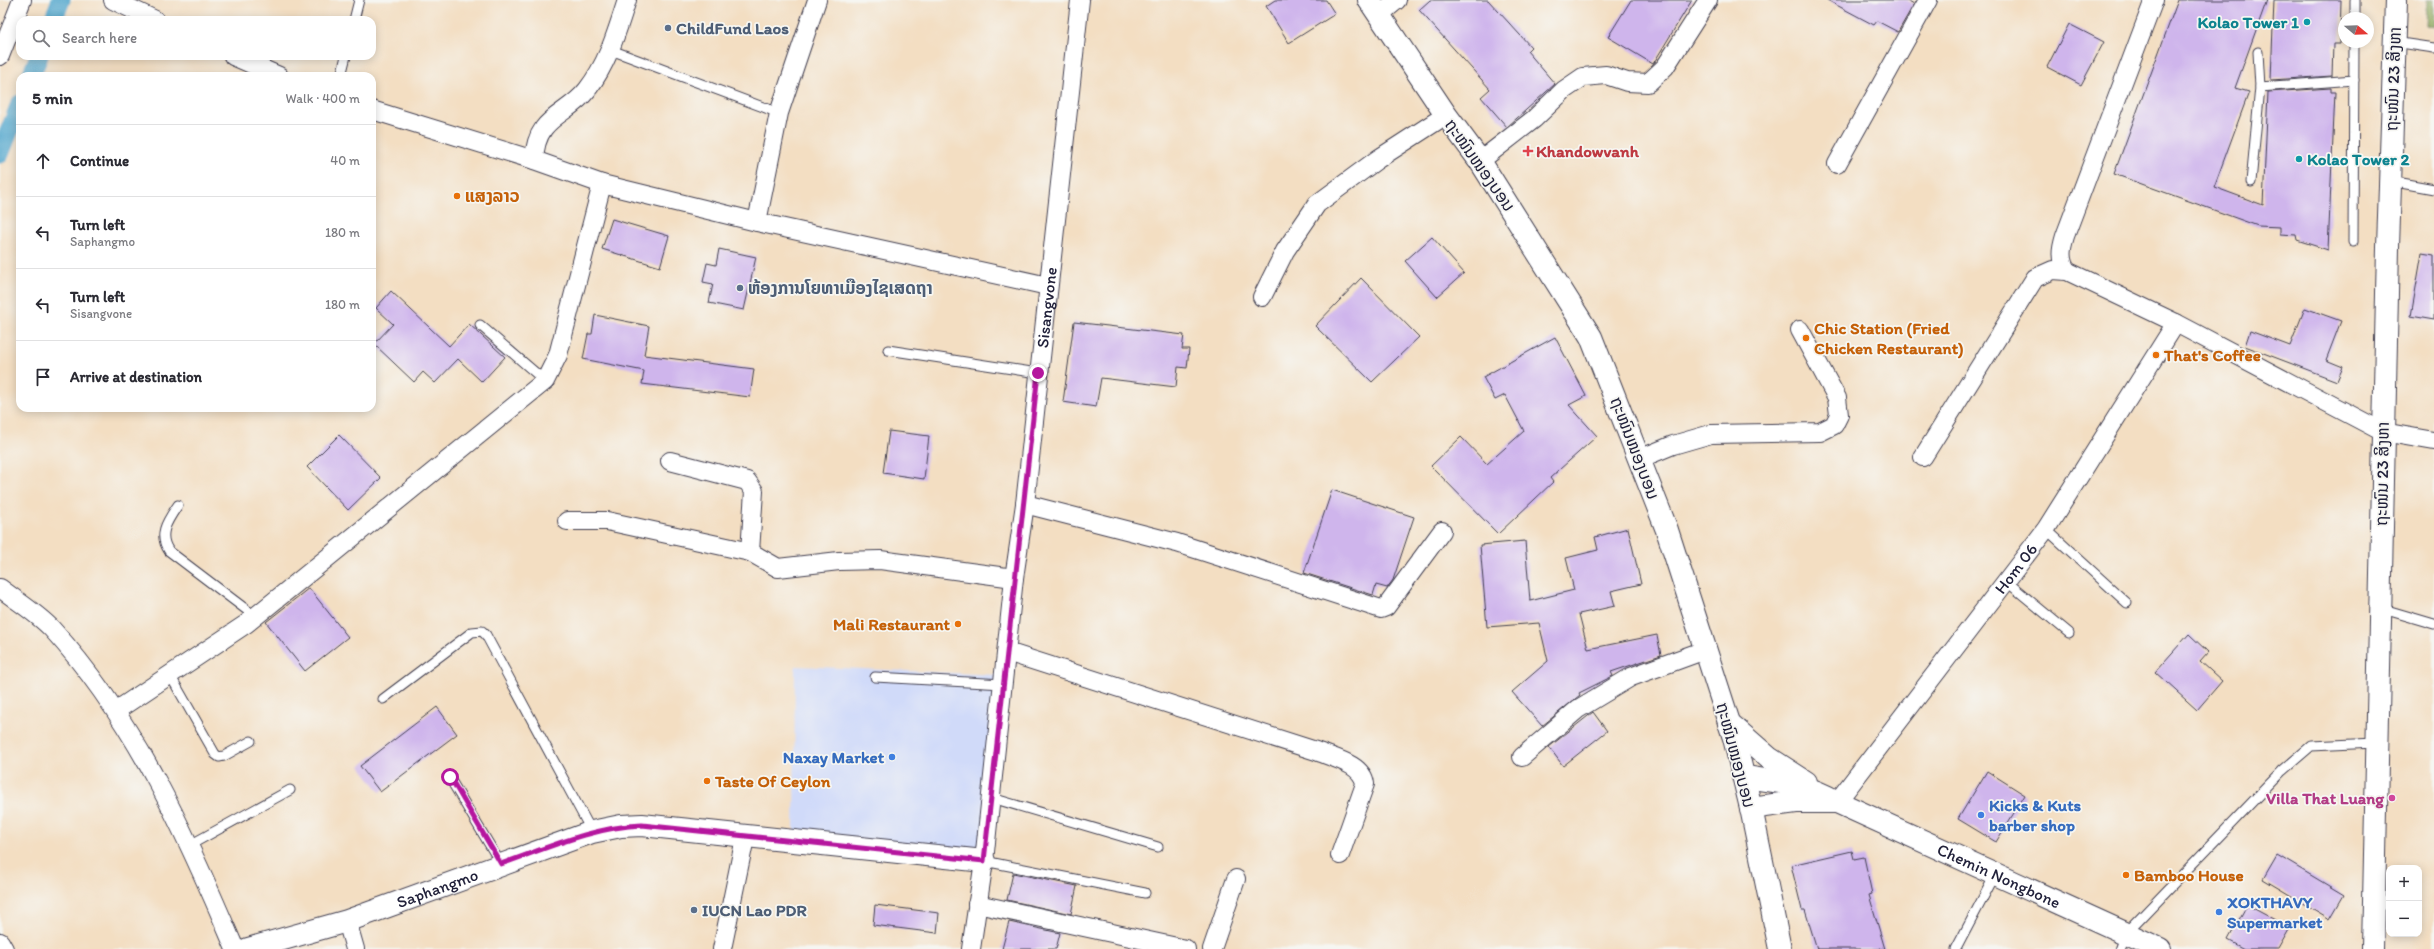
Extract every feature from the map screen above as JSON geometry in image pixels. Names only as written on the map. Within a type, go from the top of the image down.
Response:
[{"type":"street","points":[[0,56],[22,0]]},
{"type":"street","points":[[113,0],[147,16]]},
{"type":"street","points":[[534,160],[534,146],[548,122],[586,91],[611,50],[627,0]]},
{"type":"street","points":[[757,222],[779,113],[818,0]]},
{"type":"street","name":"Sisangvone","points":[[970,949],[992,798],[1014,578],[1025,504],[1038,373],[1080,0]]},
{"type":"street","points":[[1374,8],[1397,0]]},
{"type":"street","points":[[1480,161],[1534,119],[1564,90],[1583,77],[1606,75],[1627,82],[1648,83],[1665,67],[1708,0]]},
{"type":"street","points":[[1836,164],[1928,0]]},
{"type":"street","points":[[2067,271],[2062,263],[2061,250],[2065,236],[2154,0]]},
{"type":"street","name":"ຖະໜົນ 23 ສິງຫາ","points":[[2373,949],[2383,432],[2396,0]]},
{"type":"street","name":"ຖະໜົນໜອງບອນ","points":[[1374,8],[1446,115],[1480,161],[1591,337],[1667,530],[1729,723],[1751,808],[1780,949]]},
{"type":"street","points":[[242,60],[270,72]]},
{"type":"street","points":[[376,111],[534,160],[602,184],[757,222],[1048,286]]},
{"type":"street","points":[[1262,297],[1286,251],[1317,204],[1378,159],[1446,115]]},
{"type":"street","points":[[117,710],[256,616],[545,381],[558,355],[602,184]]},
{"type":"street","points":[[1923,457],[2035,278],[2053,270],[2067,271],[2176,323],[2383,432],[2434,440]]},
{"type":"street","name":"Hom 06","points":[[1837,802],[2046,529],[2176,323]]},
{"type":"street","points":[[1639,459],[1672,445],[1711,434],[1820,432],[1834,425],[1839,416],[1837,398],[1800,330]]},
{"type":"street","points":[[670,461],[747,481],[752,485],[754,490],[750,552]]},
{"type":"street","points":[[1025,504],[1178,543],[1381,609],[1386,607],[1442,531]]},
{"type":"street","points":[[567,521],[607,521],[750,552],[778,568],[839,561],[880,560],[1014,578]]},
{"type":"street","points":[[0,588],[52,628],[117,710],[190,845],[234,949]]},
{"type":"street","points":[[1522,757],[1578,709],[1631,677],[1705,650]]},
{"type":"street","points":[[1007,652],[1316,751],[1358,770],[1364,776],[1365,784],[1340,855]]},
{"type":"street","points":[[1729,723],[1769,758],[1817,790]]},
{"type":"street","name":"Chemin Nongbone","points":[[1744,777],[1791,783],[1817,790],[1837,802],[1995,874],[2123,941],[2160,949]]},
{"type":"street","name":"Chemin Nongbone","points":[[1751,808],[1796,802],[1837,802]]},
{"type":"street","name":"Saphangmo","points":[[248,949],[347,921],[592,832],[621,826],[642,825],[745,838],[984,861]]},
{"type":"street","points":[[722,949],[745,838]]},
{"type":"street","points":[[1212,949],[1236,879]]},
{"type":"street","points":[[977,904],[1186,949]]},
{"type":"street","points":[[347,921],[354,949]]},
{"type":"street","points":[[0,942],[4,949]]},
{"type":"lane","points":[[355,16],[358,0]]},
{"type":"lane","points":[[2355,0],[2355,12]]},
{"type":"lane","points":[[2394,42],[2434,48]]},
{"type":"lane","points":[[2353,242],[2354,48]]},
{"type":"lane","points":[[611,50],[779,113]]},
{"type":"lane","points":[[2251,182],[2260,87],[2258,52]]},
{"type":"lane","points":[[342,72],[345,60]]},
{"type":"lane","points":[[2260,87],[2354,80]]},
{"type":"lane","points":[[2390,181],[2434,189]]},
{"type":"lane","points":[[480,325],[545,381]]},
{"type":"lane","points":[[888,350],[1038,373]]},
{"type":"lane","points":[[178,505],[167,521],[163,534],[164,544],[169,551],[256,616]]},
{"type":"lane","points":[[2046,529],[2127,603]]},
{"type":"lane","points":[[2006,581],[2069,633]]},
{"type":"lane","points":[[2379,608],[2434,624]]},
{"type":"lane","points":[[383,699],[472,632],[482,631],[486,635],[592,832]]},
{"type":"lane","points":[[170,675],[215,754],[219,757],[224,756],[251,740]]},
{"type":"lane","points":[[875,677],[1004,684]]},
{"type":"lane","points":[[2123,941],[2282,771],[2310,746],[2376,743]]},
{"type":"lane","points":[[450,777],[501,864]]},
{"type":"lane","points":[[190,845],[290,790]]},
{"type":"lane","points":[[992,798],[1158,847]]},
{"type":"lane","points":[[984,861],[1145,893]]},
{"type":"lane","points":[[1956,949],[1995,874]]},
{"type":"shaded area","name":"Naxay Market","points":[[795,666],[998,675],[982,855],[794,839]]},
{"type":"green space","points":[[2427,0],[2434,0],[2434,27],[2426,25]]},
{"type":"building","points":[[1275,0],[1326,0],[1335,14],[1289,43],[1266,6]]},
{"type":"building","points":[[1430,0],[1488,0],[1531,47],[1527,51],[1555,84],[1507,127],[1481,97],[1490,89],[1419,10]]},
{"type":"building","points":[[1631,0],[1692,0],[1653,64],[1608,37]]},
{"type":"building","points":[[1827,0],[1907,0],[1914,4],[1898,32],[1877,21],[1874,25]]},
{"type":"building","points":[[2178,0],[2267,0],[2235,88],[2249,92],[2214,187],[2263,205],[2268,92],[2331,88],[2331,92],[2335,92],[2328,250],[2297,240],[2296,235],[2280,234],[2280,227],[2258,226],[2114,174]]},
{"type":"building","name":"Kolao Tower 1","points":[[2274,0],[2341,0],[2341,12],[2338,12],[2338,44],[2333,44],[2332,76],[2271,80]]},
{"type":"building","points":[[2069,24],[2104,42],[2081,85],[2047,67]]},
{"type":"building","points":[[612,219],[669,236],[660,267],[602,249]]},
{"type":"building","points":[[1432,237],[1464,273],[1437,297],[1405,261]]},
{"type":"building","points":[[719,249],[756,257],[744,310],[709,303],[713,284],[703,282],[707,263],[716,265]]},
{"type":"building","points":[[2422,253],[2434,255],[2434,320],[2411,316]]},
{"type":"building","points":[[1361,278],[1419,337],[1372,382],[1315,326]]},
{"type":"building","points":[[391,291],[449,346],[469,324],[505,357],[482,382],[458,359],[435,383],[423,372],[414,382],[376,346],[376,342],[393,324],[376,308]]},
{"type":"building","points":[[2305,308],[2341,321],[2326,360],[2343,367],[2337,381],[2245,346],[2250,331],[2290,346]]},
{"type":"building","points":[[595,315],[649,326],[644,355],[754,369],[750,397],[642,384],[644,371],[583,359],[588,334],[592,334]]},
{"type":"building","points":[[1074,322],[1184,335],[1182,349],[1189,349],[1187,368],[1178,367],[1176,387],[1101,378],[1096,407],[1063,402]]},
{"type":"building","points":[[1555,337],[1586,396],[1569,405],[1597,436],[1550,478],[1553,482],[1498,534],[1431,466],[1461,437],[1487,464],[1524,431],[1505,395],[1495,400],[1483,377]]},
{"type":"building","points":[[889,431],[929,436],[924,479],[883,473]]},
{"type":"building","points":[[339,435],[381,478],[348,510],[307,467]]},
{"type":"building","points":[[1332,490],[1414,517],[1393,580],[1387,588],[1376,585],[1373,595],[1304,573]]},
{"type":"building","points":[[1628,528],[1641,584],[1611,591],[1615,606],[1579,614],[1588,649],[1657,635],[1661,655],[1611,672],[1613,676],[1579,693],[1580,695],[1542,726],[1512,692],[1548,661],[1539,623],[1487,627],[1480,545],[1525,541],[1530,601],[1574,590],[1566,558],[1598,550],[1595,537]]},
{"type":"building","points":[[309,588],[348,637],[305,671],[266,622]]},
{"type":"building","points":[[2189,634],[2208,652],[2200,661],[2222,681],[2197,710],[2155,672]]},
{"type":"building","points":[[437,707],[457,734],[380,792],[360,766]]},
{"type":"building","points":[[1593,712],[1607,731],[1563,766],[1549,747]]},
{"type":"building","points":[[1987,771],[2025,795],[1996,842],[1958,819]]},
{"type":"building","points":[[1852,851],[1854,859],[1864,857],[1872,894],[1869,895],[1885,949],[1817,949],[1805,910],[1802,910],[1791,865]]},
{"type":"building","points":[[2277,855],[2344,895],[2330,919],[2263,879]]},
{"type":"building","points":[[1013,873],[1077,886],[1071,914],[1007,900]]},
{"type":"building","points":[[875,905],[939,913],[937,933],[873,925]]},
{"type":"building","points":[[2247,905],[2290,928],[2278,949],[2245,949],[2228,940]]},
{"type":"building","points":[[1009,922],[1060,933],[1056,949],[1002,949]]},
{"type":"waterway","points":[[55,16],[61,0]]},
{"type":"waterway","points":[[33,72],[37,60]]},
{"type":"waterway","points":[[0,154],[16,114]]},
{"type":"place","name":"Kolao Tower 1","points":[[2307,22]]},
{"type":"place","name":"ChildFund Laos","points":[[668,28]]},
{"type":"place","name":"Khandowvanh","points":[[1528,151]]},
{"type":"place","name":"Kolao Tower 2","points":[[2299,159]]},
{"type":"place","name":"ແສງລາວ","points":[[457,196]]},
{"type":"place","name":"ຫ້ອງການໂຍທາເມືອງໄຊເສດຖາ","points":[[740,288]]},
{"type":"place","name":"Chic Station (Fried Chicken Restaurant)","points":[[1806,338]]},
{"type":"place","name":"That's Coffee","points":[[2156,355]]},
{"type":"place","name":"Mali Restaurant","points":[[958,624]]},
{"type":"place","name":"Naxay Market","points":[[892,757]]},
{"type":"place","name":"Taste Of Ceylon","points":[[707,781]]},
{"type":"place","name":"Villa That Luang","points":[[2392,798]]},
{"type":"place","name":"Kicks & Kuts barber shop","points":[[1981,815]]},
{"type":"place","name":"Bamboo House","points":[[2126,875]]},
{"type":"place","name":"IUCN Lao PDR","points":[[694,910]]},
{"type":"place","name":"XOKTHAVY Supermarket","points":[[2219,912]]},
{"type":"route","points":[[450,777],[501,864],[592,832],[621,826],[642,825],[745,838],[984,861],[992,798],[1014,578],[1025,504],[1038,373]]}]
